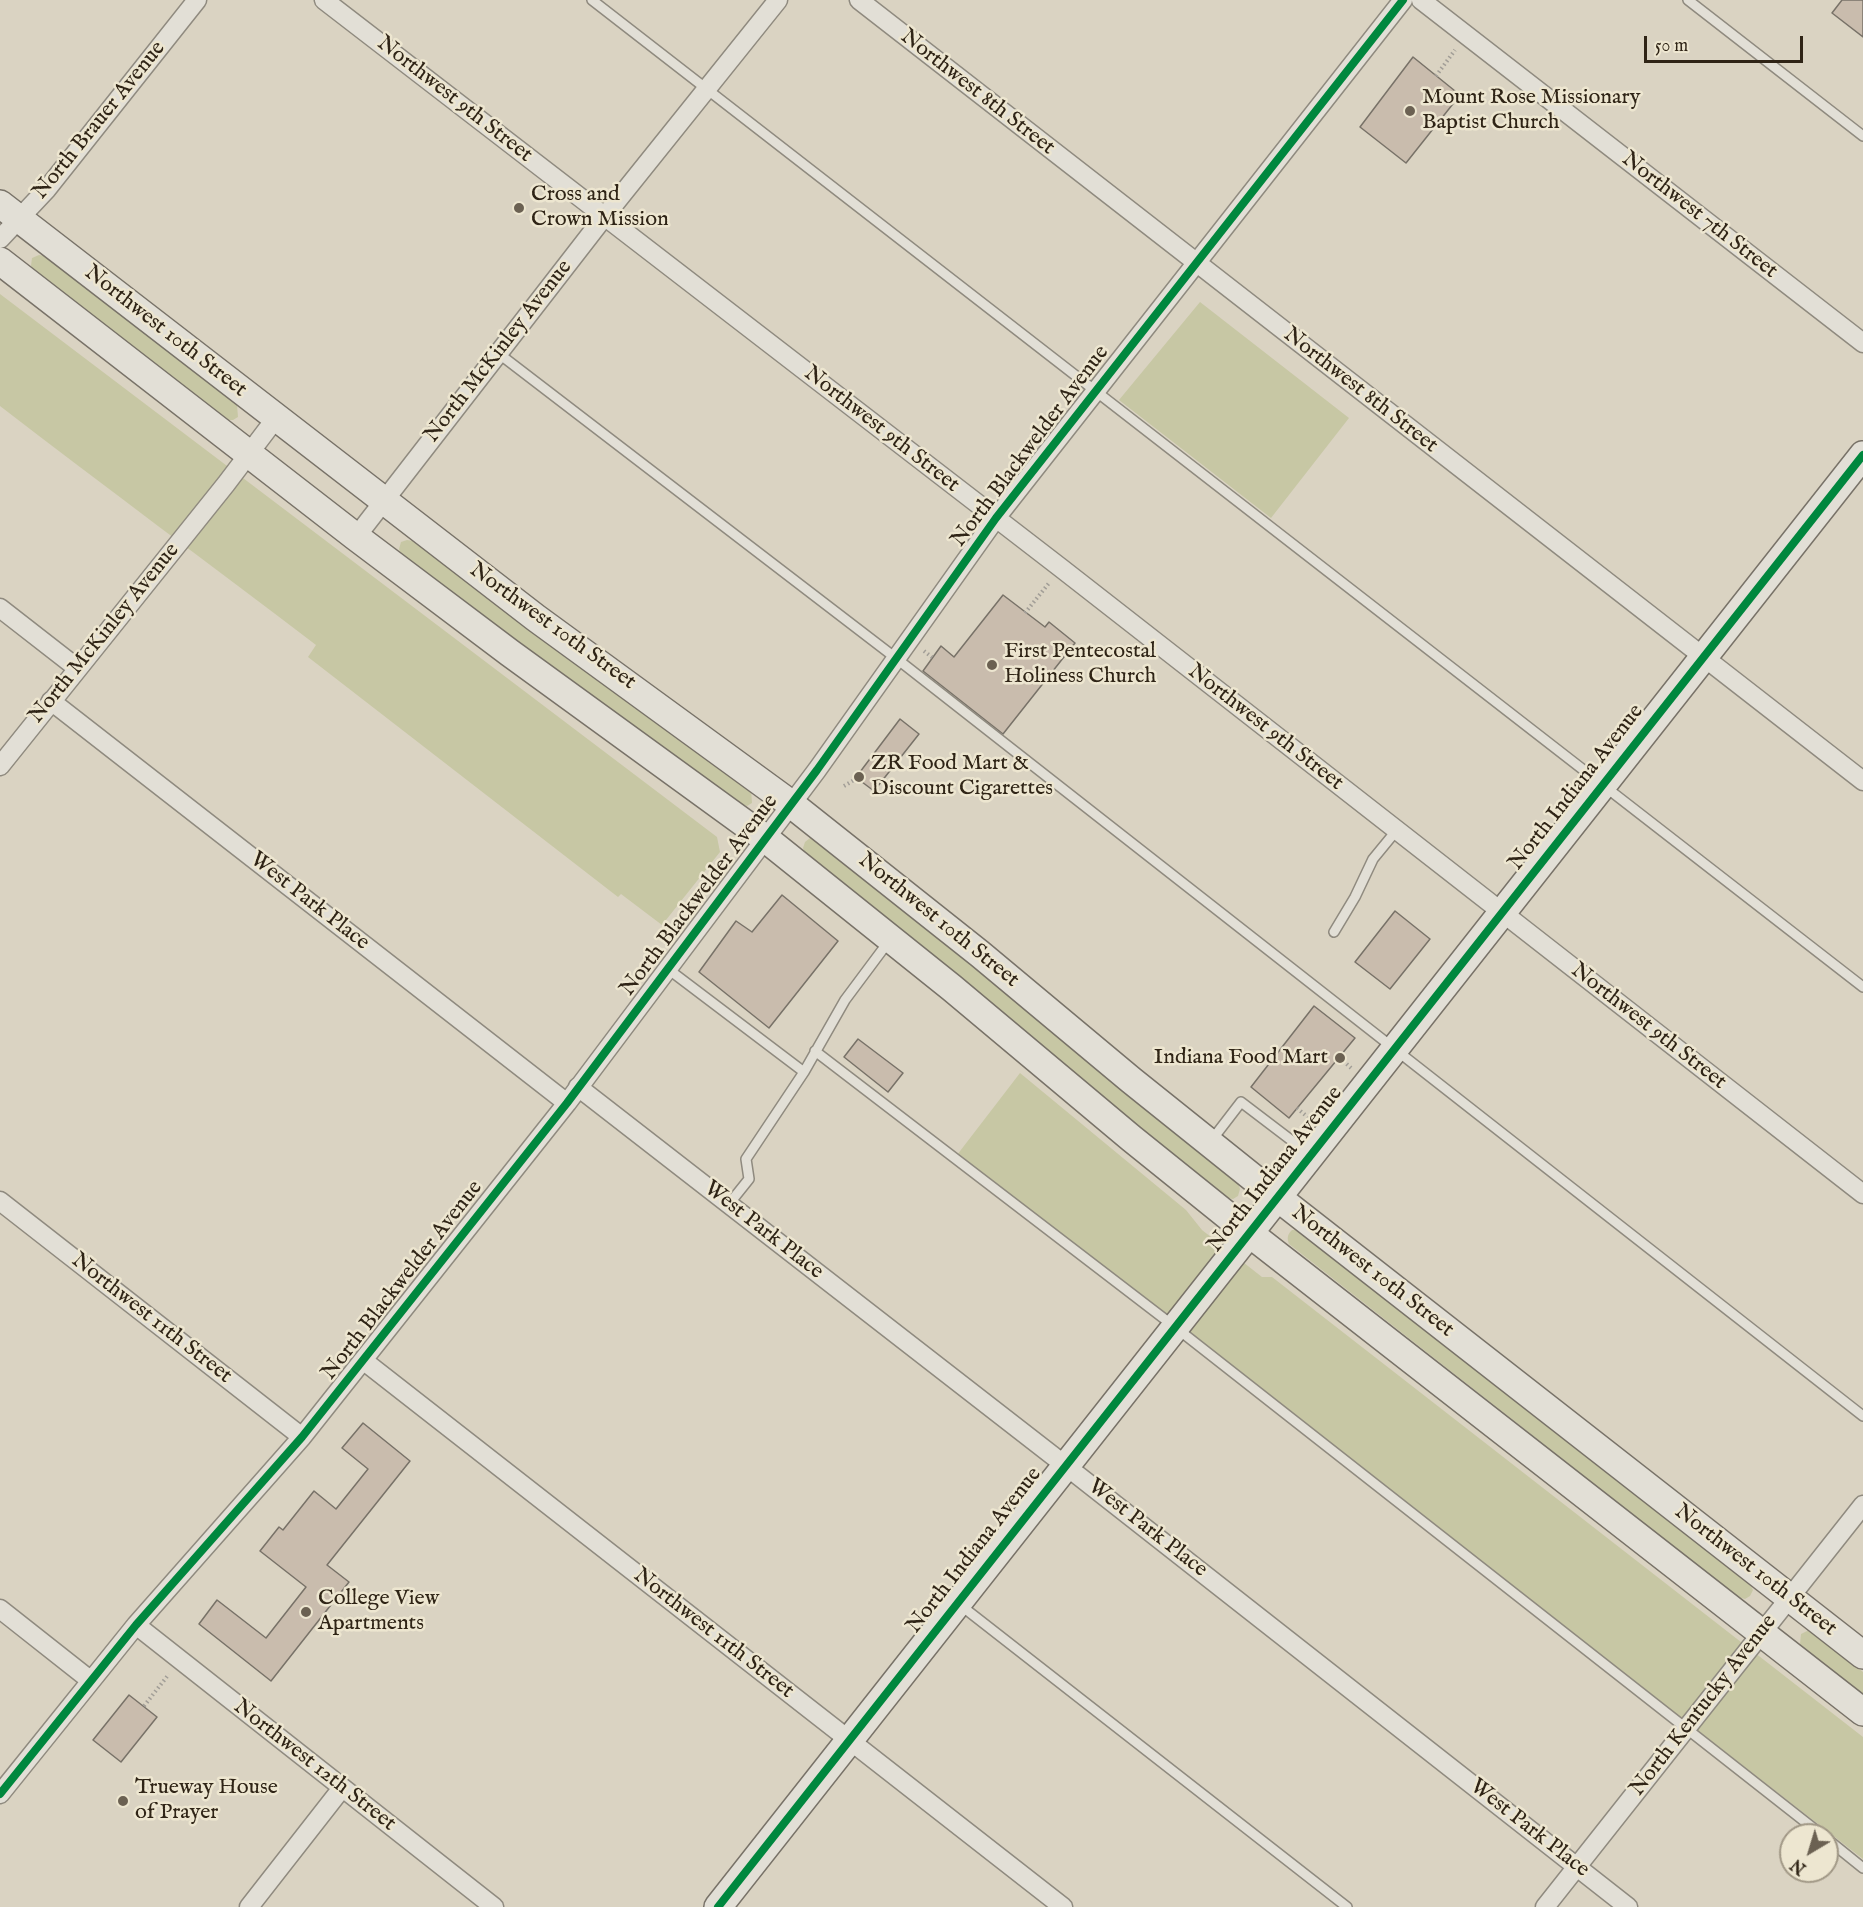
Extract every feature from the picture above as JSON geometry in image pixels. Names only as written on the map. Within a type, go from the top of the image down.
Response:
[{"type":"main road","name":"Northwest 10th Street","points":[[9,212],[536,618],[791,804],[980,954],[1277,1197],[1863,1655]]},
{"type":"main road","name":"Northwest 10th Street","points":[[0,261],[356,537],[510,653],[766,839],[952,988],[1131,1138],[1249,1233],[1863,1712]]},
{"type":"main road","name":"North Indiana Avenue","points":[[718,1907],[1863,455]]},
{"type":"street","name":"North Brauer Avenue","points":[[0,239],[9,212],[47,189],[197,0]]},
{"type":"street","name":"Northwest 9th Street","points":[[324,0],[996,518],[1863,1194]]},
{"type":"street","name":"North McKinley Avenue","points":[[356,537],[604,217],[778,0]]},
{"type":"street","name":"Northwest 8th Street","points":[[859,0],[1863,781]]},
{"type":"street","name":"North Blackwelder Avenue","points":[[0,1794],[135,1625],[302,1437],[567,1103],[766,839],[996,518],[1404,0]]},
{"type":"street","name":"Northwest 7th Street","points":[[1421,0],[1863,343]]},
{"type":"street","name":"North McKinley Avenue","points":[[0,766],[276,418]]},
{"type":"street","points":[[0,608],[77,668]]},
{"type":"street","name":"West Park Place","points":[[51,701],[567,1103]]},
{"type":"street","name":"West Park Place","points":[[578,1087],[1628,1907]]},
{"type":"street","name":"Northwest 11th Street","points":[[0,1201],[302,1437]]},
{"type":"street","name":"Northwest 11th Street","points":[[364,1361],[1063,1907]]},
{"type":"street","name":"North Kentucky Avenue","points":[[1545,1907],[1863,1505]]},
{"type":"street","points":[[0,1609],[90,1680]]},
{"type":"street","name":"Northwest 12th Street","points":[[135,1625],[494,1907]]},
{"type":"street","points":[[249,1907],[342,1788]]},
{"type":"lane","points":[[592,0],[1863,987]]},
{"type":"lane","points":[[1688,0],[1863,136]]},
{"type":"lane","points":[[498,353],[897,659],[1863,1416]]},
{"type":"lane","points":[[1334,932],[1355,897],[1373,859],[1396,831]]},
{"type":"lane","points":[[729,1204],[748,1179],[746,1159],[804,1072],[845,1000],[891,939]]},
{"type":"lane","points":[[668,969],[804,1072]]},
{"type":"lane","points":[[815,1051],[1175,1327],[1807,1823]]},
{"type":"lane","points":[[1209,1143],[1241,1102],[1310,1155]]},
{"type":"lane","points":[[958,1603],[1347,1907]]},
{"type":"lane","points":[[1839,1849],[1863,1868]]},
{"type":"path","points":[[1436,75],[1467,34]]},
{"type":"path","points":[[1025,612],[1042,591]]},
{"type":"path","points":[[924,651],[933,658]]},
{"type":"path","points":[[844,786],[859,777]]},
{"type":"path","points":[[144,1706],[180,1660]]},
{"type":"green space","points":[[39,255],[46,256],[237,405],[238,417],[227,420],[35,271],[31,266],[32,258]]},
{"type":"green space","points":[[0,294],[717,837],[720,852],[662,925],[621,894],[618,897],[308,657],[316,645],[0,406]]},
{"type":"green space","points":[[1200,302],[1349,418],[1271,518],[1119,400]]},
{"type":"green space","points":[[413,541],[568,659],[751,789],[752,803],[747,806],[739,803],[402,557],[399,549],[401,542]]},
{"type":"green space","points":[[810,838],[817,840],[976,967],[1111,1082],[1238,1183],[1240,1189],[1238,1196],[1233,1199],[1228,1198],[1111,1105],[974,988],[806,856],[803,848],[805,842]]},
{"type":"green space","points":[[1020,1073],[1186,1210],[1202,1230],[1262,1277],[1272,1277],[1863,1737],[1863,1859],[1839,1840],[1839,1823],[1817,1823],[957,1155]]},
{"type":"green space","points":[[1292,1230],[1298,1230],[1750,1584],[1753,1590],[1750,1596],[1745,1599],[1738,1597],[1289,1244],[1288,1237]]},
{"type":"green space","points":[[1809,1630],[1863,1672],[1863,1695],[1807,1652],[1800,1644],[1801,1634]]},
{"type":"building","points":[[1842,0],[1863,0],[1863,37],[1832,13]]},
{"type":"building","name":"Mount Rose Missionary Baptist Church","points":[[1413,57],[1460,95],[1406,163],[1360,127]]},
{"type":"building","name":"First Pentecostal Holiness Church","points":[[1003,595],[1045,627],[1049,622],[1075,643],[1003,734],[923,671],[941,646],[954,657]]},
{"type":"building","points":[[900,719],[919,734],[874,791],[858,779],[860,772]]},
{"type":"building","points":[[782,895],[838,941],[769,1028],[699,972],[736,921],[752,932]]},
{"type":"building","points":[[1395,911],[1430,939],[1390,989],[1355,962]]},
{"type":"building","points":[[1314,1006],[1355,1038],[1289,1118],[1251,1087]]},
{"type":"building","points":[[858,1039],[903,1073],[888,1092],[844,1057]]},
{"type":"building","points":[[363,1423],[410,1461],[327,1565],[349,1582],[271,1681],[199,1624],[217,1600],[266,1638],[306,1587],[260,1551],[279,1527],[283,1530],[314,1491],[336,1509],[368,1469],[342,1448]]},
{"type":"building","points":[[129,1695],[157,1717],[121,1762],[93,1740]]},
{"type":"cycle path","points":[[0,1794],[136,1625],[302,1437],[567,1103],[817,770],[996,518],[1403,0]]},
{"type":"cycle path","points":[[718,1907],[1863,455]]},
{"type":"place","name":"Mount Rose Missionary Baptist Church","points":[[1410,111]]},
{"type":"place","name":"Cross and Crown Mission","points":[[519,208]]},
{"type":"place","name":"First Pentecostal Holiness Church","points":[[992,665]]},
{"type":"place","name":"ZR Food Mart & Discount Cigarettes","points":[[859,777]]},
{"type":"place","name":"Indiana Food Mart","points":[[1340,1058]]},
{"type":"place","name":"College View Apartments","points":[[306,1612]]},
{"type":"place","name":"Trueway House of Prayer","points":[[123,1801]]}]
